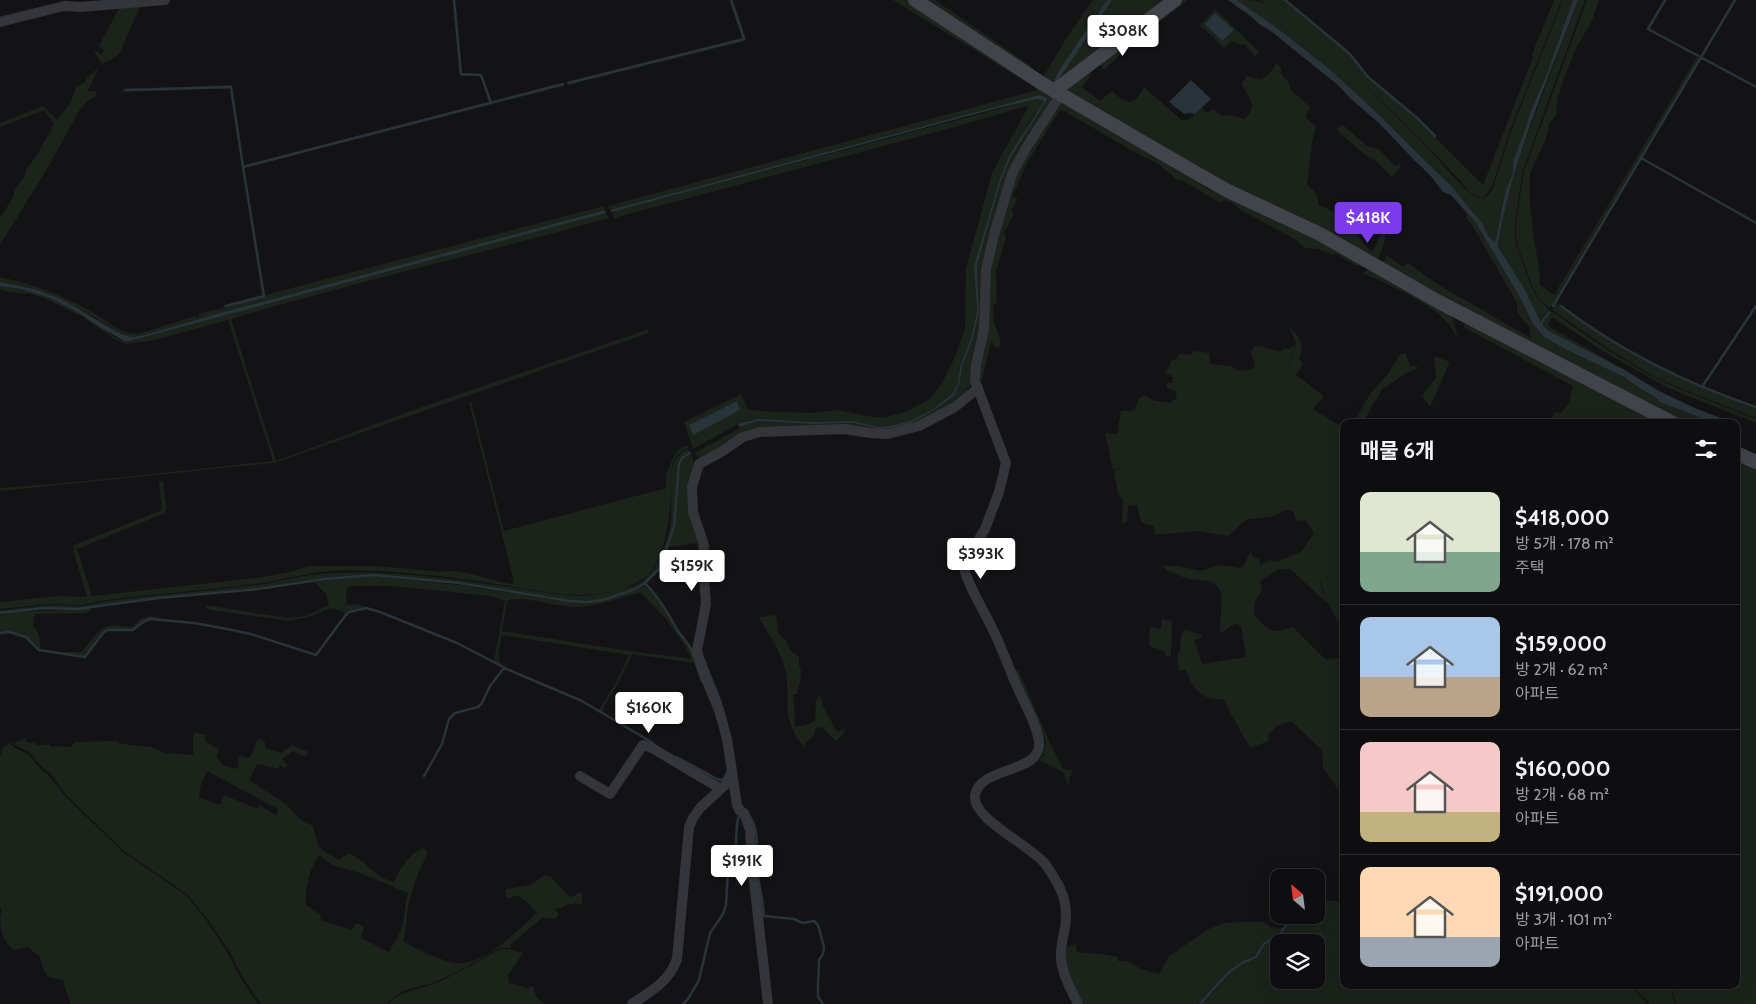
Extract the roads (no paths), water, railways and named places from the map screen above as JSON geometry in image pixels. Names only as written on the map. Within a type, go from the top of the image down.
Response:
[{"type":"main road","points":[[915,0],[1053,90],[1228,191],[1320,234],[1439,302],[1665,419]]},
{"type":"main road","points":[[1053,90],[1174,0]]},
{"type":"main road","points":[[1740,455],[1756,462]]},
{"type":"street","points":[[0,22],[64,6],[80,7],[165,0]]},
{"type":"street","points":[[1053,90],[1012,174],[994,234],[986,270],[984,329],[976,365],[975,382],[1006,464],[999,492],[985,529],[963,565],[966,579],[993,630],[1032,717],[1039,741],[1039,750],[1034,758],[979,785],[974,798],[982,814],[1030,850],[1045,864],[1062,893],[1066,906],[1061,956],[1063,970],[1078,1004]]},
{"type":"street","points":[[768,1004],[752,864],[750,830],[744,813],[740,811],[737,805],[727,739],[719,710],[702,669],[697,650],[706,604],[703,566],[704,545],[693,512],[692,487],[698,464],[721,452],[743,437],[760,432],[844,429],[870,434],[888,434],[919,426],[955,407],[978,388]]},
{"type":"street","points":[[580,776],[610,794],[643,745],[652,748],[721,789]]},
{"type":"street","points":[[632,1004],[667,979],[673,970],[677,959],[689,827],[700,808],[726,784],[732,771]]},
{"type":"waterway","points":[[454,0],[461,74],[481,75],[491,103]]},
{"type":"waterway","points":[[568,83],[744,39],[731,0]]},
{"type":"waterway","points":[[1285,0],[1350,54],[1368,77],[1416,117],[1435,136]]},
{"type":"waterway","points":[[1665,0],[1648,29],[1756,87]]},
{"type":"waterway","points":[[1553,306],[1735,0]]},
{"type":"waterway","points":[[126,90],[231,87],[243,167],[563,84]]},
{"type":"waterway","points":[[1641,158],[1756,223]]},
{"type":"waterway","points":[[226,306],[264,296],[243,167]]},
{"type":"waterway","points":[[1561,306],[1607,338],[1654,365],[1704,388],[1756,407]]},
{"type":"waterway","points":[[1702,387],[1756,306]]},
{"type":"waterway","points":[[1541,323],[1549,312]]},
{"type":"waterway","points":[[0,613],[44,608],[77,609],[159,598],[258,589],[325,579],[374,575],[459,583],[570,601],[603,600],[633,590],[645,583],[659,569],[674,527],[679,464],[682,458],[690,453]]},
{"type":"waterway","points":[[645,583],[661,603],[691,649]]},
{"type":"waterway","points":[[0,633],[9,632],[26,637],[39,650],[85,657],[107,630],[133,630],[150,619],[194,623],[251,634],[316,655],[349,612],[366,608],[457,643],[509,670],[582,701],[653,743]]},
{"type":"waterway","points":[[691,649],[702,681]]},
{"type":"waterway","points":[[704,660],[721,703]]},
{"type":"waterway","points":[[424,776],[442,744],[449,719],[455,713],[478,707],[490,686],[504,668]]},
{"type":"waterway","points":[[677,757],[717,779],[722,780],[725,777]]},
{"type":"waterway","points":[[683,1004],[699,980],[710,933],[723,914],[726,905],[728,871],[735,858],[738,818],[742,815]]},
{"type":"waterway","points":[[750,817],[757,836],[757,870],[764,916],[794,919],[803,923],[814,921],[818,925],[824,947],[823,954],[819,960],[818,984],[818,997],[823,1004]]},
{"type":"waterway","points":[[1200,1004],[1227,974],[1242,963],[1256,957],[1264,944],[1281,933],[1287,924]]}]
